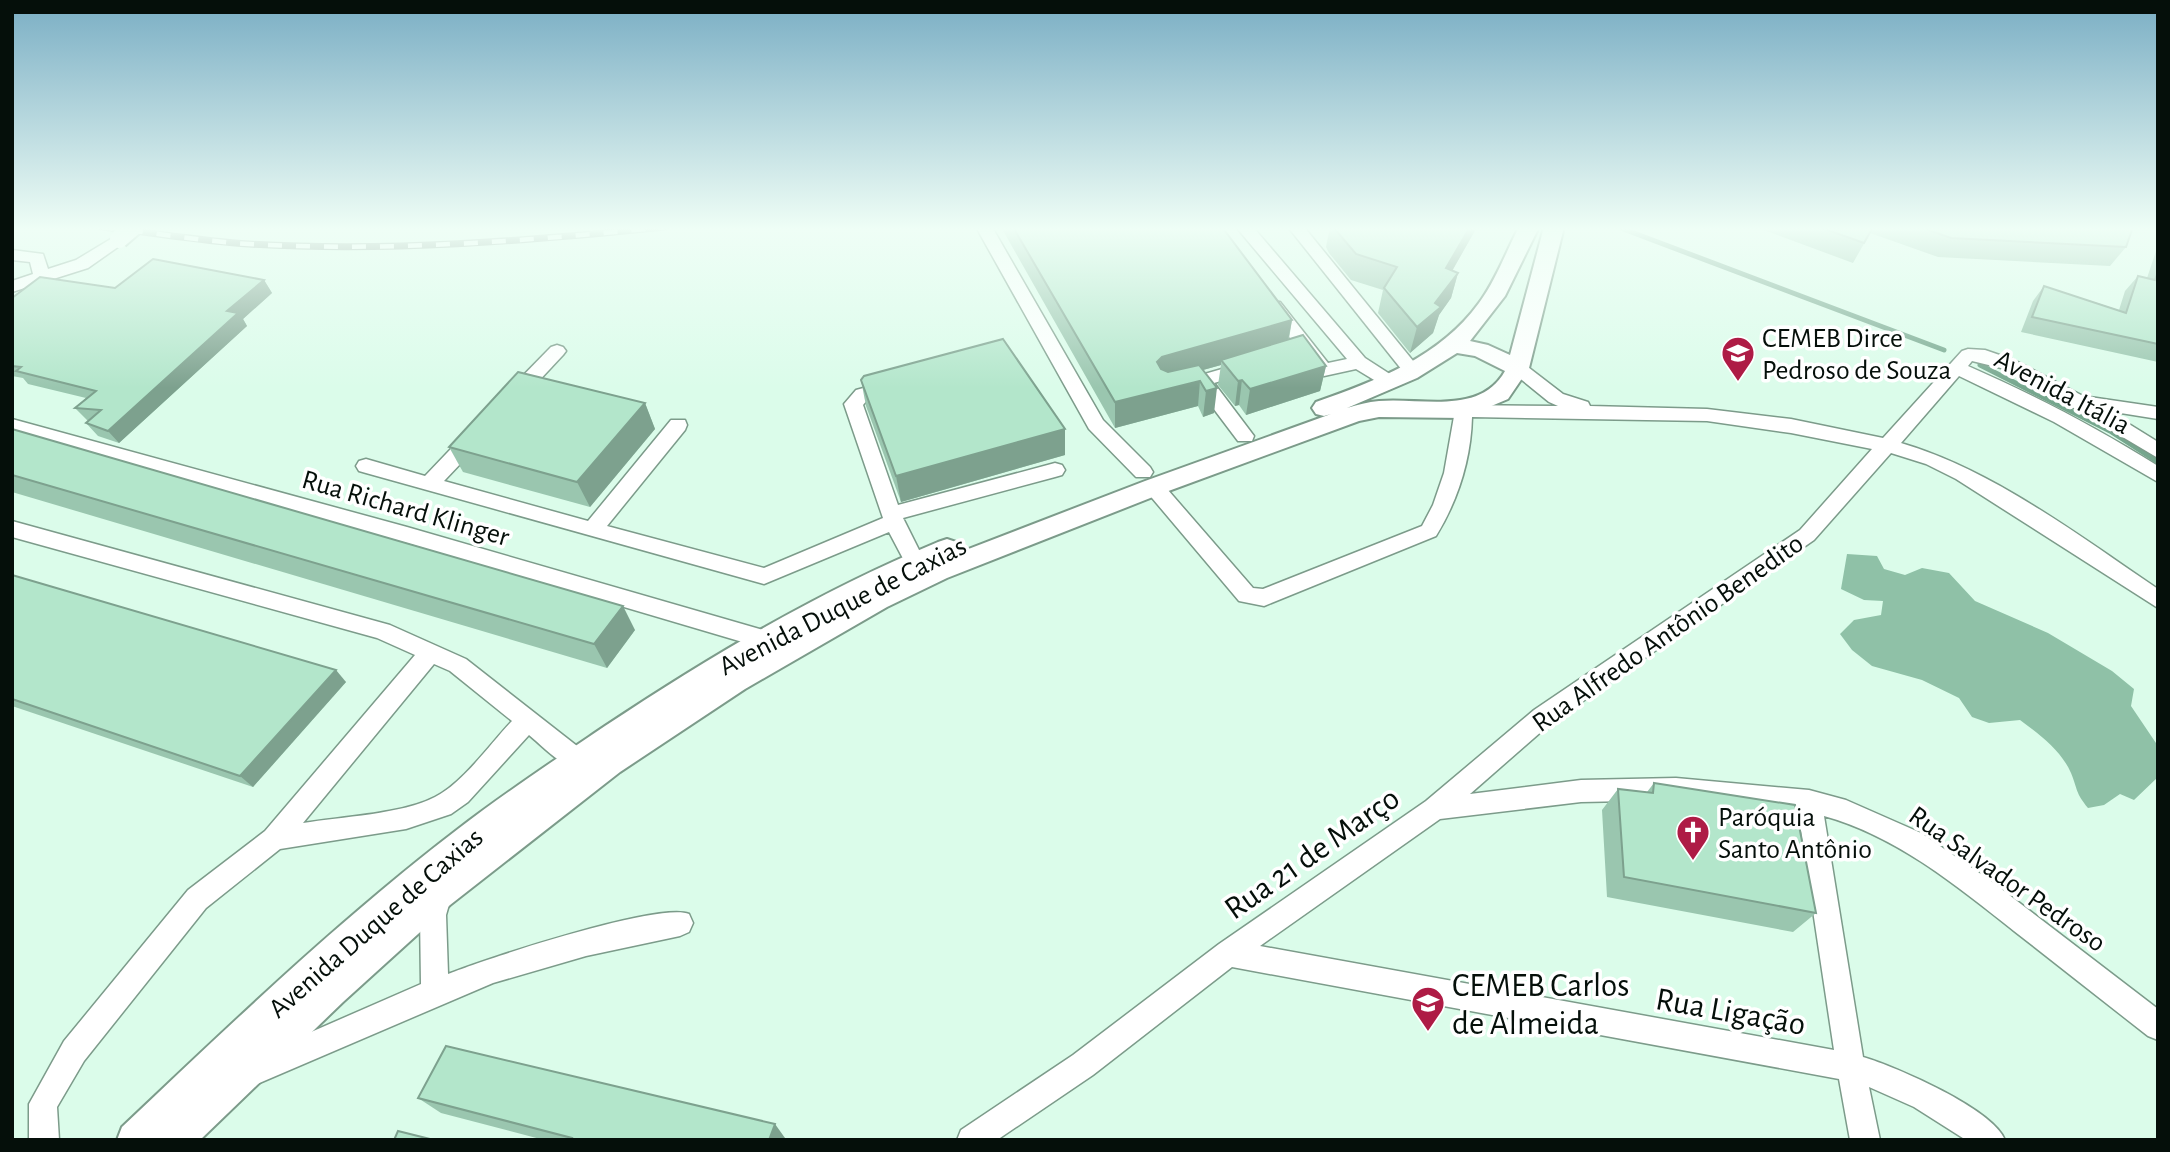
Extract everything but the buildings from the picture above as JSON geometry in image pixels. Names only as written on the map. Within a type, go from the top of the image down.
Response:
[{"type":"main road","name":"Avenida Duque de Caxias","points":[[135,1140],[301,983],[425,875],[578,760],[716,667],[769,648],[1245,436],[1402,376],[1452,345],[1480,317],[1500,281]]},
{"type":"main road","points":[[1463,410],[1500,393],[1518,368],[1540,281]]},
{"type":"main road","points":[[1452,345],[1480,350],[1518,368]]},
{"type":"main road","points":[[1402,376],[1406,389],[1414,400],[1431,410]]},
{"type":"main road","name":"Avenida Duque de Caxias","points":[[174,1140],[236,1078],[439,894],[485,857],[769,648],[915,562],[1148,480],[1355,414],[1379,409],[1463,410]]},
{"type":"street","points":[[12,287],[29,281]]},
{"type":"street","points":[[1015,281],[1096,424],[1247,595],[1264,598],[1429,531],[1439,517],[1461,443],[1463,410],[1707,415],[1791,426],[1933,458],[2066,537],[2158,600]]},
{"type":"street","points":[[1288,281],[1337,340],[1359,362],[1402,376]]},
{"type":"street","points":[[1334,281],[1402,376]]},
{"type":"street","points":[[1262,292],[1301,350],[1326,371],[1359,362]]},
{"type":"street","points":[[1301,350],[1337,340]]},
{"type":"street","points":[[502,408],[557,351]]},
{"type":"street","name":"Avenida Itália","points":[[2158,450],[2075,399],[1985,356],[1968,355],[1959,369],[2014,393],[2090,432],[2158,475]]},
{"type":"street","points":[[1167,389],[1268,361]]},
{"type":"street","points":[[1518,368],[1556,398],[1596,413]]},
{"type":"street","points":[[1889,446],[1959,369]]},
{"type":"street","points":[[913,381],[862,394],[853,404],[893,518],[915,562]]},
{"type":"street","points":[[1202,381],[1245,436]]},
{"type":"street","points":[[2075,399],[2158,413]]},
{"type":"street","name":"Rua Richard Klinger","points":[[12,425],[407,535],[769,648]]},
{"type":"street","points":[[592,530],[678,425]]},
{"type":"street","points":[[429,484],[484,427]]},
{"type":"street","name":"Rua Alfredo Antônio Benedito","points":[[1435,808],[1542,717],[1807,535],[1889,446]]},
{"type":"street","points":[[366,466],[764,576],[893,518],[1055,470]]},
{"type":"street","points":[[12,529],[382,631],[458,665],[578,760]]},
{"type":"street","points":[[44,1140],[43,1104],[74,1051],[197,899],[274,839],[430,653]]},
{"type":"street","points":[[274,839],[406,818],[442,806],[459,794],[528,720]]},
{"type":"street","name":"Rua Salvador Pedroso","points":[[1435,808],[1581,791],[1675,789],[1809,802],[1846,811],[1912,841],[1982,890],[2158,1026]]},
{"type":"street","points":[[1809,802],[1851,1067],[1866,1140]]},
{"type":"street","name":"Rua 21 de Março","points":[[1228,953],[1435,808]]},
{"type":"street","points":[[435,992],[433,915],[439,894]]},
{"type":"street","points":[[236,1078],[316,1047],[435,992],[543,954],[680,923]]},
{"type":"street","points":[[971,1140],[1083,1065],[1228,953]]},
{"type":"street","name":"Rua Ligação","points":[[1228,953],[1851,1067],[1887,1077],[1947,1108],[1991,1140]]},
{"type":"green space","points":[[1847,554],[1877,556],[1884,569],[1905,575],[1922,568],[1949,573],[1975,601],[2048,633],[2112,671],[2134,689],[2131,706],[2158,746],[2158,777],[2134,800],[2120,794],[2104,805],[2088,808],[2061,757],[2042,737],[2020,720],[1989,723],[1972,717],[1959,698],[1922,680],[1872,666],[1852,650],[1840,634],[1854,620],[1881,615],[1883,601],[1864,600],[1841,589]]},
{"type":"waterway","points":[[1760,281],[1944,350]]},
{"type":"waterway","points":[[1980,365],[2110,431],[2158,462]]},
{"type":"place","name":"CEMEB Dirce Pedroso de Souza","points":[[1738,383]]},
{"type":"place","name":"Paróquia Santo Antônio","points":[[1693,862]]},
{"type":"place","name":"CEMEB Carlos de Almeida","points":[[1428,1033]]}]
